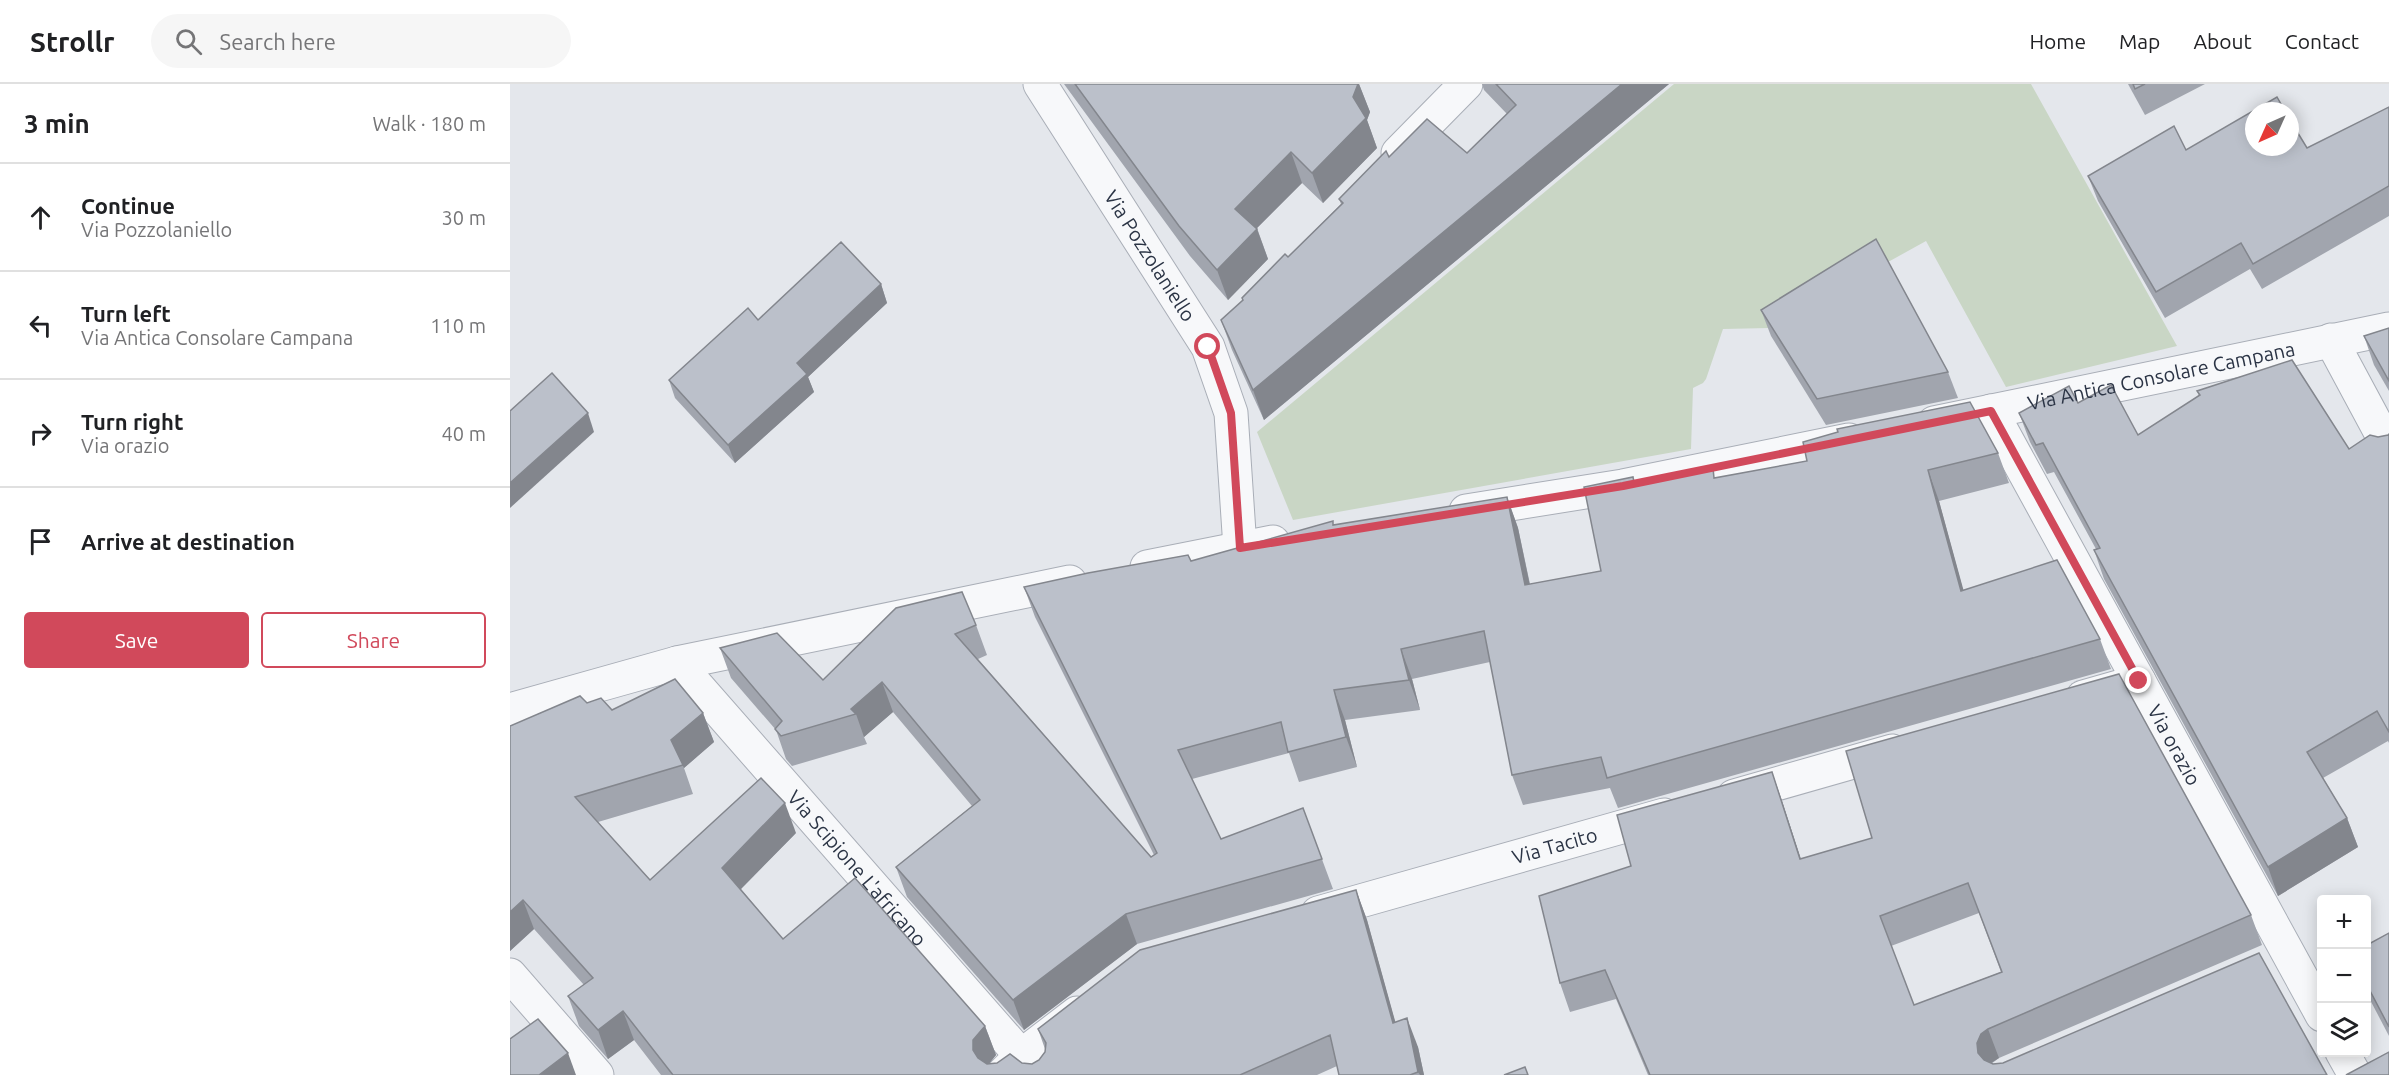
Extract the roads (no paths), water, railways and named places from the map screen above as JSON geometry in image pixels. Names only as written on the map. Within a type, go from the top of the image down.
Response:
[{"type":"street","name":"Via Pozzolaniello","points":[[1040,84],[1208,347],[1231,413],[1240,548]]},
{"type":"street","points":[[1374,177],[1466,84]]},
{"type":"street","points":[[1208,347],[1233,322]]},
{"type":"street","name":"Via Antica Consolare Campana","points":[[1911,428],[2331,340],[2389,330]]},
{"type":"street","points":[[2331,340],[2389,448]]},
{"type":"street","name":"Via orazio","points":[[1991,411],[2139,681],[2277,959],[2317,1009]]},
{"type":"street","points":[[1437,516],[1623,486],[1876,435]]},
{"type":"street","points":[[510,710],[677,663],[1298,538]]},
{"type":"street","name":"Via Scipione L'africano","points":[[677,663],[1020,1069]]},
{"type":"street","points":[[2059,704],[2139,681]]},
{"type":"street","name":"Via Tacito","points":[[1292,920],[1922,743]]},
{"type":"street","points":[[510,975],[597,1075]]},
{"type":"street","points":[[1020,1069],[1096,999]]},
{"type":"street","points":[[2344,1057],[2355,1075]]}]
